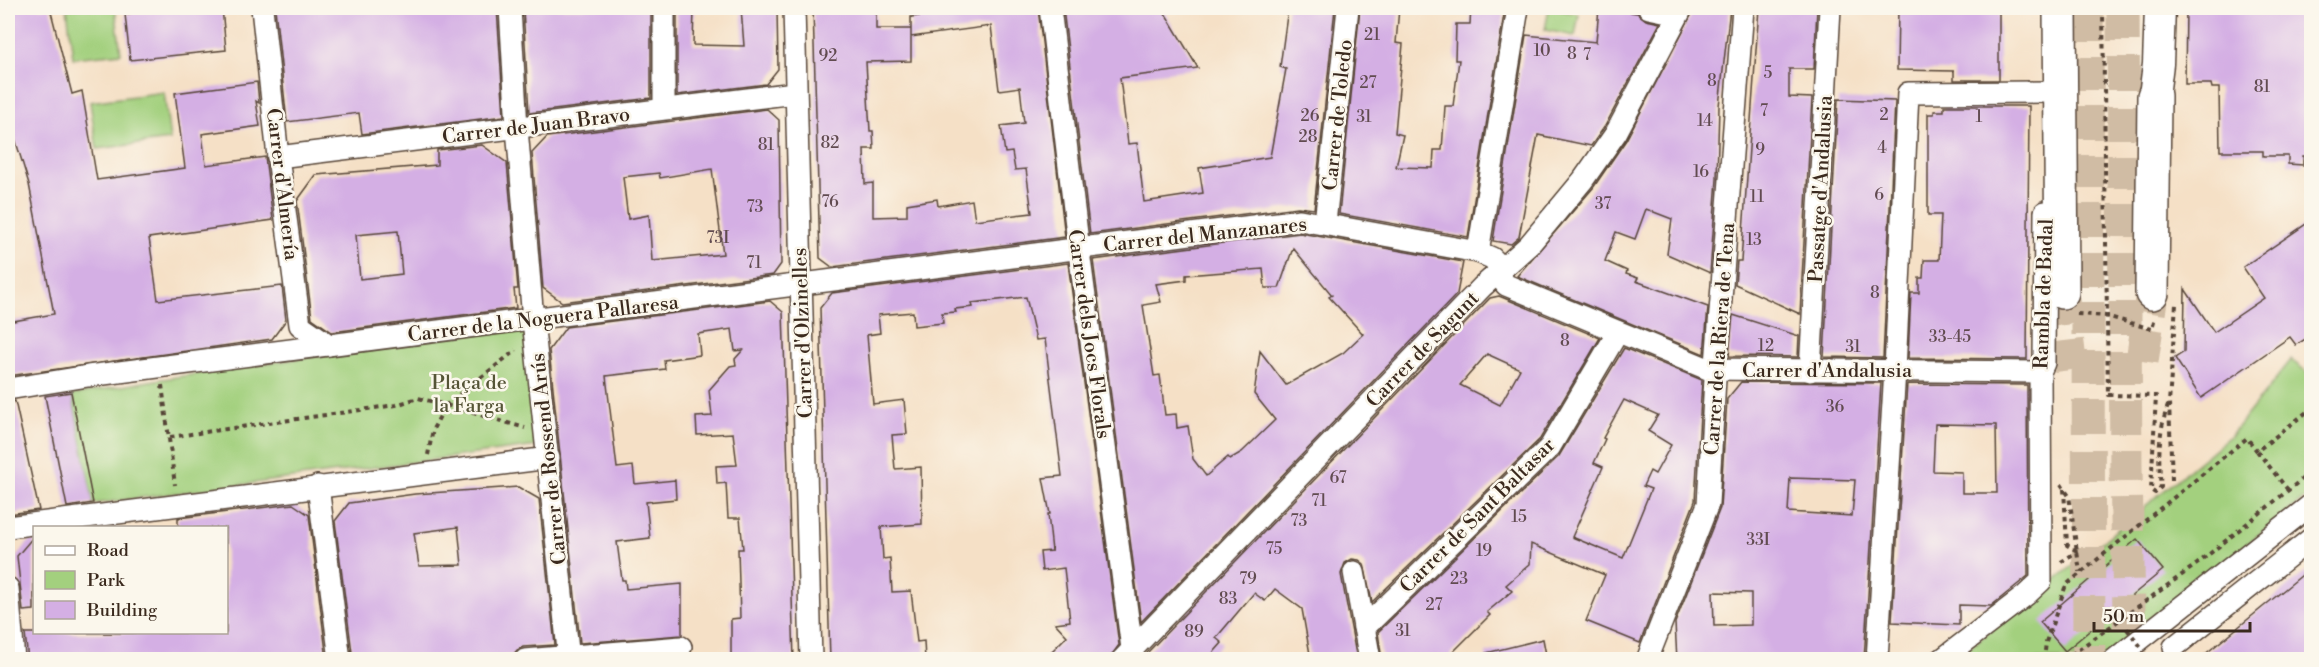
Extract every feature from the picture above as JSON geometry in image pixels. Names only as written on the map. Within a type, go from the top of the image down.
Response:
[{"type":"main road","points":[[2060,8],[2062,292]]},
{"type":"main road","points":[[2154,96],[2162,300]]},
{"type":"street","name":"Carrer d'Almería","points":[[262,8],[300,326],[329,345]]},
{"type":"street","name":"Carrer de Rossend Arús","points":[[510,8],[517,128],[534,329],[569,658]]},
{"type":"street","points":[[664,8],[664,108]]},
{"type":"street","name":"Carrer d'Olzinelles","points":[[794,8],[811,660]]},
{"type":"street","name":"Carrer dels Jocs Florals","points":[[1050,8],[1129,655]]},
{"type":"street","name":"Carrer de Toledo","points":[[1325,223],[1348,8]]},
{"type":"street","points":[[1478,252],[1518,8]]},
{"type":"street","points":[[1648,8],[1677,10]]},
{"type":"street","name":"Carrer de la Riera de Tena","points":[[1647,660],[1708,504],[1743,8]]},
{"type":"street","name":"Passatge d'Andalusia","points":[[1810,371],[1830,8]]},
{"type":"street","name":"Rambla de Badal","points":[[1941,660],[2041,581],[2040,372],[2044,363],[2047,8]]},
{"type":"street","points":[[2154,96],[2158,64],[2160,8]]},
{"type":"street","name":"Carrer de Sagunt","points":[[1129,655],[1502,268],[1522,252],[1547,225],[1601,155],[1621,123],[1677,10]]},
{"type":"street","points":[[1877,660],[1895,370],[1908,93],[2047,92]]},
{"type":"street","name":"Carrer de Juan Bravo","points":[[278,157],[795,93]]},
{"type":"street","name":"Carrer del Manzanares","points":[[1079,247],[1300,220],[1478,252],[1492,258],[1502,268]]},
{"type":"street","name":"Carrer de la Noguera Pallaresa","points":[[8,389],[329,345],[534,329],[800,284],[1079,247]]},
{"type":"street","name":"Carrer d'Andalusia","points":[[1502,268],[1501,278],[1506,285],[1700,367],[1716,370],[2040,372]]},
{"type":"street","name":"Carrer de Sant Baltasar","points":[[1364,628],[1550,447],[1618,332]]},
{"type":"street","points":[[8,527],[549,458]]},
{"type":"street","points":[[318,486],[339,660]]},
{"type":"street","points":[[2114,660],[2312,504]]},
{"type":"street","points":[[2174,647],[2312,538]]},
{"type":"street","points":[[1354,572],[1370,660]]},
{"type":"street","points":[[8,588],[14,660]]},
{"type":"street","points":[[525,660],[681,647]]},
{"type":"path","points":[[2103,8],[2108,395],[2156,396],[2151,457],[2151,490],[2154,493],[2161,487],[2159,449],[2162,421],[2169,403]]},
{"type":"path","points":[[2106,316],[2152,328],[2162,300]]},
{"type":"path","points":[[2162,300],[2172,480]]},
{"type":"path","points":[[425,474],[433,429],[446,405],[534,329]]},
{"type":"path","points":[[159,367],[176,492]]},
{"type":"path","points":[[170,437],[396,405],[418,398],[546,434]]},
{"type":"path","points":[[2257,451],[2312,408]]},
{"type":"path","points":[[2044,660],[2046,642],[2067,585],[2247,438],[2288,490]]},
{"type":"path","points":[[2064,660],[2197,564],[2312,471]]},
{"type":"path","points":[[2058,481],[2069,496],[2080,573]]},
{"type":"path","points":[[2064,489],[2067,545],[2078,551]]},
{"type":"path","points":[[2057,557],[2059,563],[2078,551]]},
{"type":"path","points":[[2127,628],[2142,648]]},
{"type":"green space","points":[[67,8],[115,8],[121,53],[73,58]]},
{"type":"green space","points":[[1549,8],[1579,14],[1575,36],[1545,30]]},
{"type":"green space","points":[[164,92],[170,140],[97,149],[90,102]]},
{"type":"green space","name":"Plaça de la Farga","points":[[503,328],[527,330],[537,446],[93,504],[72,395],[150,381]]},
{"type":"green space","points":[[2291,360],[2311,375],[2311,493],[2102,659],[1954,660],[2084,557],[2231,435]]},
{"type":"building","points":[[8,8],[50,8],[72,94],[82,91],[97,180],[185,168],[175,93],[257,82],[259,103],[256,101],[260,126],[202,134],[206,165],[265,157],[273,220],[149,238],[158,300],[282,286],[286,320],[272,339],[8,376],[8,322],[54,314],[29,184],[8,116]]},
{"type":"building","points":[[172,8],[222,8],[226,50],[130,60],[125,14]]},
{"type":"building","points":[[275,8],[497,8],[504,116],[362,134],[359,113],[287,122]]},
{"type":"building","points":[[523,8],[651,8],[651,98],[529,113]]},
{"type":"building","points":[[677,8],[694,8],[693,45],[744,46],[741,8],[777,8],[778,69],[766,84],[677,95]]},
{"type":"building","points":[[813,8],[866,8],[866,11],[876,11],[876,29],[911,29],[911,17],[962,11],[962,8],[1038,8],[1065,237],[832,267],[820,258]],"holes":[[[991,26],[999,90],[1020,87],[1024,123],[1001,126],[1005,153],[1012,152],[1015,170],[1026,169],[1032,213],[975,220],[972,200],[938,206],[937,199],[907,204],[907,216],[873,217],[873,183],[865,184],[864,149],[874,149],[873,131],[870,131],[866,62],[911,61],[911,37]]]},
{"type":"building","points":[[1063,8],[1162,8],[1198,68],[1120,78],[1128,144],[1137,143],[1144,202],[1203,193],[1199,168],[1270,157],[1286,69],[1280,67],[1288,8],[1335,8],[1314,209],[1298,207],[1090,234]]},
{"type":"building","points":[[1360,8],[1399,8],[1396,43],[1403,44],[1395,133],[1403,135],[1396,167],[1433,168],[1434,150],[1442,150],[1445,106],[1453,106],[1459,60],[1455,60],[1456,24],[1470,24],[1471,8],[1505,8],[1468,237],[1339,214]]},
{"type":"building","points":[[1599,8],[1637,13],[1646,20],[1660,23],[1605,126],[1591,146],[1538,135],[1519,237],[1511,244],[1493,241],[1526,35],[1596,42]]},
{"type":"building","points":[[1695,8],[1730,8],[1719,106],[1717,179],[1710,273],[1667,254],[1672,219],[1646,209],[1635,239],[1616,232],[1605,261],[1627,271],[1626,274],[1638,278],[1636,281],[1708,307],[1704,354],[1517,276],[1593,188],[1626,140]]},
{"type":"building","points":[[1759,8],[1817,8],[1814,69],[1789,69],[1789,97],[1812,98],[1800,314],[1735,284],[1737,261],[1741,261]]},
{"type":"building","points":[[1898,8],[1999,8],[1999,80],[1954,80],[1954,71],[1897,70]]},
{"type":"building","points":[[2186,8],[2312,8],[2312,156],[2303,156],[2303,165],[2288,164],[2288,156],[2263,156],[2263,151],[2220,151],[2219,88],[2212,88],[2211,84],[2185,84]]},
{"type":"building","points":[[1838,99],[1895,101],[1883,358],[1824,357]]},
{"type":"building","points":[[1944,106],[2029,106],[2027,359],[1908,358],[1911,293],[1919,293],[1919,278],[1923,278],[1924,260],[1939,260],[1941,215],[1928,215],[1928,114],[1934,114],[1934,111],[1944,111]]},
{"type":"building","points":[[767,109],[779,120],[781,264],[773,275],[562,302],[543,288],[532,153],[547,137]],"holes":[[[712,169],[723,254],[652,261],[649,215],[628,219],[623,177],[659,173],[660,178]]]},
{"type":"building","points":[[482,145],[507,163],[518,289],[514,289],[516,308],[332,332],[312,318],[297,201],[316,175],[437,165],[437,150]],"holes":[[[398,231],[402,274],[360,279],[356,235]]]},
{"type":"building","points":[[2312,220],[2312,335],[2296,345],[2290,337],[2201,398],[2175,358],[2184,352],[2185,289],[2214,332],[2264,298],[2243,267]]},
{"type":"building","points":[[1300,233],[1463,262],[1457,294],[1141,622],[1093,260]],"holes":[[[1293,248],[1332,295],[1329,297],[1363,334],[1343,353],[1286,385],[1260,351],[1254,394],[1275,420],[1242,452],[1230,459],[1228,457],[1206,476],[1193,459],[1188,426],[1177,428],[1176,414],[1165,415],[1160,375],[1154,376],[1143,305],[1161,302],[1156,284],[1186,280],[1186,275],[1263,269],[1265,288],[1279,288]]]},
{"type":"building","points":[[1068,263],[1119,645],[1108,660],[1043,660],[1067,636],[1055,623],[1070,621],[1064,568],[1042,571],[1040,552],[1052,551],[1048,514],[1050,514],[1043,478],[1062,476],[1045,339],[1036,340],[1026,297],[972,303],[973,307],[942,313],[943,323],[914,326],[913,312],[878,315],[880,333],[867,335],[873,404],[904,400],[907,434],[892,435],[895,469],[921,467],[922,524],[881,527],[883,559],[890,558],[892,592],[911,591],[917,642],[924,641],[925,660],[830,660],[820,308],[832,293]]},
{"type":"building","points":[[1499,296],[1600,338],[1540,439],[1372,602],[1364,564],[1352,559],[1345,563],[1341,574],[1357,660],[1311,660],[1302,609],[1275,589],[1265,601],[1254,593],[1216,638],[1222,643],[1207,660],[1147,660],[1147,653],[1490,298]],"holes":[[[1487,354],[1520,369],[1500,405],[1460,385]]]},
{"type":"building","points":[[770,301],[783,312],[794,660],[731,660],[731,619],[740,618],[738,549],[743,549],[740,518],[728,518],[726,483],[717,484],[716,466],[737,465],[733,433],[697,435],[696,417],[712,416],[709,390],[730,366],[736,365],[735,359],[743,350],[735,351],[732,329],[698,334],[700,355],[664,360],[665,369],[606,376],[617,468],[633,466],[635,484],[675,480],[676,499],[646,502],[650,538],[617,542],[622,580],[625,580],[626,589],[682,584],[682,635],[580,643],[549,350],[566,327]]},
{"type":"building","points":[[1733,315],[1799,336],[1798,357],[1729,356]]},
{"type":"building","points":[[1624,348],[1702,380],[1695,501],[1640,643],[1586,621],[1605,575],[1531,544],[1530,564],[1506,585],[1512,591],[1487,612],[1490,615],[1447,658],[1382,660],[1378,632],[1559,456]],"holes":[[[1624,400],[1658,415],[1648,431],[1671,445],[1655,474],[1650,471],[1643,486],[1651,489],[1623,558],[1572,537],[1603,467],[1594,463],[1605,439],[1603,438]]]},
{"type":"building","points":[[1741,382],[1881,383],[1864,660],[1677,660],[1675,623],[1720,508],[1727,399]],"holes":[[[1790,478],[1855,480],[1852,516],[1788,512]],[[1713,592],[1751,593],[1751,625],[1714,626]]]},
{"type":"building","points":[[1907,384],[2027,385],[2028,576],[1991,606],[1959,605],[1959,625],[1892,622]],"holes":[[[1935,424],[1996,425],[1997,493],[1962,493],[1962,472],[1933,471]]]},
{"type":"building","points":[[71,392],[93,503],[67,507],[45,396]]},
{"type":"building","points":[[15,401],[39,510],[8,514],[8,402]]},
{"type":"building","points":[[518,487],[539,499],[555,645],[523,647],[513,655],[469,660],[353,660],[335,521],[349,503],[415,494]],"holes":[[[458,527],[462,565],[419,566],[414,533]]]},
{"type":"building","points":[[293,504],[309,515],[327,660],[28,660],[25,633],[228,634],[228,526],[178,526],[178,518]]},
{"type":"building","points":[[33,537],[33,610],[23,611],[17,556]]},
{"type":"building","points":[[2137,539],[2163,570],[2065,651],[2040,622]]},
{"type":"building","points":[[2312,567],[2312,660],[2198,660],[2258,611]]},
{"type":"building","points":[[1543,639],[1547,660],[1487,660],[1486,653]]},
{"type":"tunnel","points":[[2087,8],[2089,660]]},
{"type":"tunnel","points":[[2123,8],[2126,469],[2130,660]]},
{"type":"tunnel","points":[[2062,292],[2071,370]]},
{"type":"tunnel","points":[[2142,361],[2152,293]]}]
